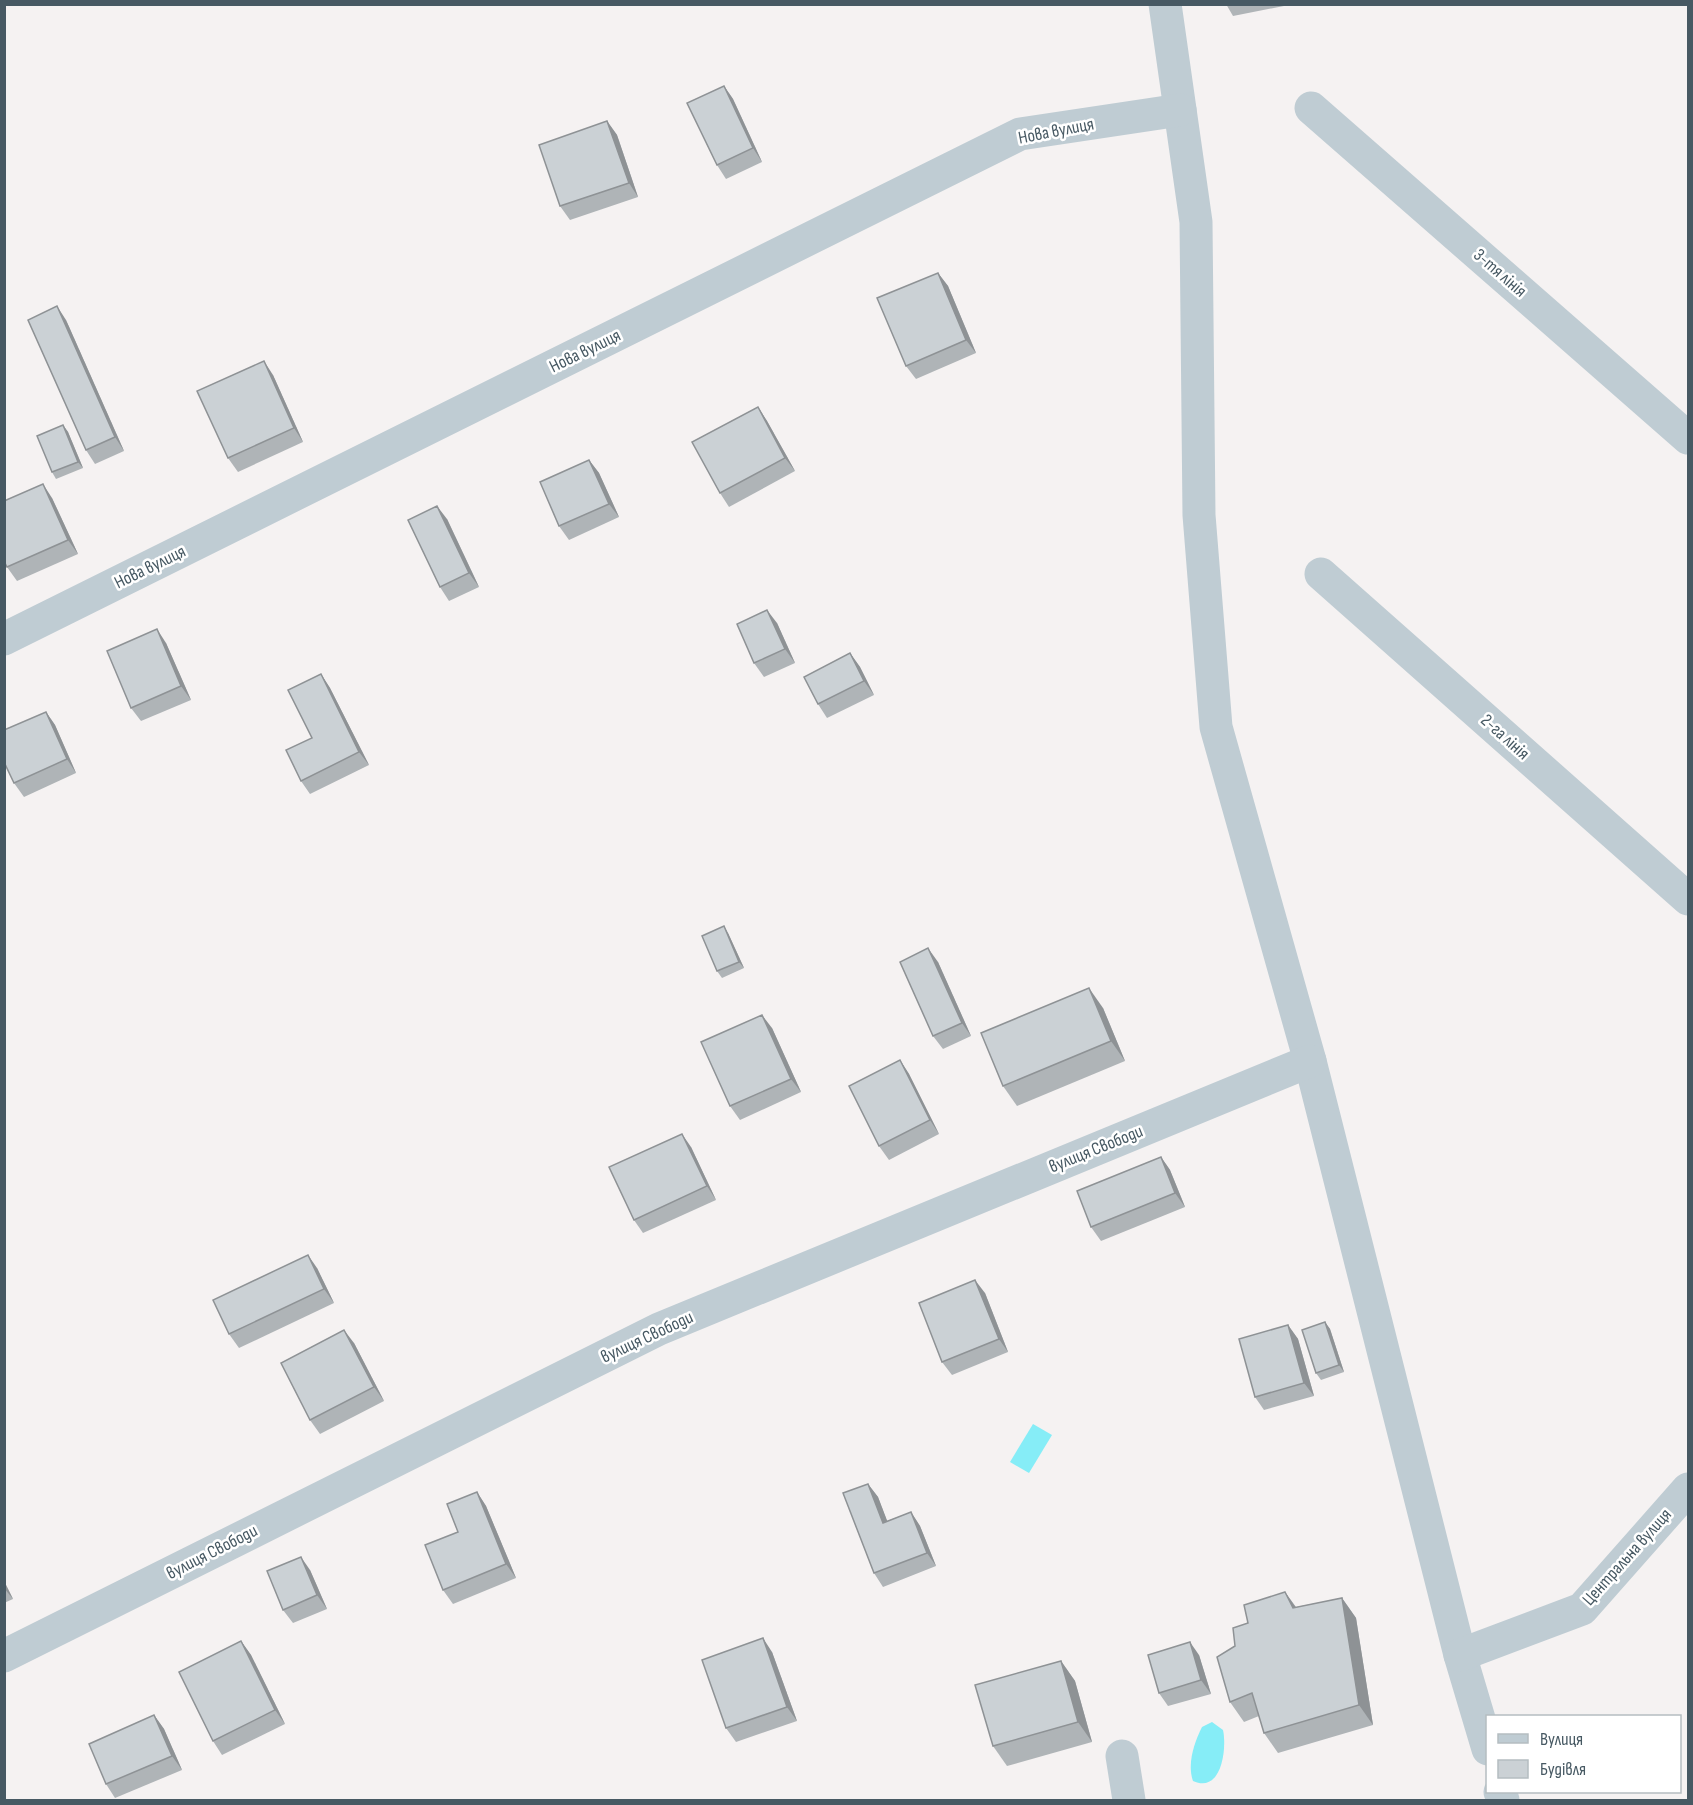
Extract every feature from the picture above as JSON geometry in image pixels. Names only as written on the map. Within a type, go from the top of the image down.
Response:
[{"type":"street","points":[[1165,4],[1196,222],[1199,515],[1216,727],[1310,1061],[1460,1655],[1486,1742]]},
{"type":"street","name":"3-тя лінія","points":[[1311,108],[1689,438]]},
{"type":"street","name":"Нова вулиця","points":[[4,639],[1020,134],[1180,110]]},
{"type":"street","name":"2-га лінія","points":[[1322,574],[1689,899]]},
{"type":"street","name":"вулиця Свободи","points":[[4,1656],[659,1329],[1310,1061]]},
{"type":"street","name":"Центральна вулиця","points":[[1460,1655],[1582,1609],[1689,1489]]},
{"type":"street","points":[[1122,1756],[1129,1800]]},
{"type":"water","points":[[1033,1424],[1052,1435],[1029,1473],[1010,1462]]},
{"type":"water","points":[[1212,1722],[1223,1730],[1224,1747],[1220,1767],[1210,1781],[1203,1783],[1193,1781],[1191,1761],[1194,1747],[1202,1727]]},
{"type":"building","points":[[724,86],[753,148],[717,165],[687,103]]},
{"type":"building","points":[[607,121],[629,183],[560,206],[539,145]]},
{"type":"building","points":[[938,273],[966,340],[906,366],[877,298]]},
{"type":"building","points":[[57,306],[115,437],[86,450],[28,320]]},
{"type":"building","points":[[264,361],[294,428],[228,458],[197,391]]},
{"type":"building","points":[[758,407],[785,458],[720,493],[692,442]]},
{"type":"building","points":[[63,425],[78,462],[52,472],[37,436]]},
{"type":"building","points":[[589,460],[609,504],[559,526],[540,482]]},
{"type":"building","points":[[43,484],[68,540],[7,567],[4,561],[4,501]]},
{"type":"building","points":[[437,506],[469,573],[440,587],[408,520]]},
{"type":"building","points":[[767,610],[785,649],[754,663],[737,624]]},
{"type":"building","points":[[157,629],[181,686],[131,708],[107,651]]},
{"type":"building","points":[[850,653],[864,681],[818,704],[804,677]]},
{"type":"building","points":[[321,674],[359,752],[301,781],[286,750],[312,738],[288,690]]},
{"type":"building","points":[[46,712],[67,759],[14,783],[4,762],[4,730]]},
{"type":"building","points":[[724,926],[739,962],[717,971],[702,936]]},
{"type":"building","points":[[928,948],[962,1023],[933,1036],[900,962]]},
{"type":"building","points":[[1089,988],[1111,1041],[1003,1086],[981,1033]]},
{"type":"building","points":[[762,1015],[791,1079],[730,1106],[701,1042]]},
{"type":"building","points":[[900,1060],[930,1120],[879,1146],[849,1086]]},
{"type":"building","points":[[682,1134],[707,1186],[634,1220],[609,1167]]},
{"type":"building","points":[[1161,1157],[1175,1193],[1091,1227],[1077,1191]]},
{"type":"building","points":[[308,1255],[324,1289],[229,1334],[213,1300]]},
{"type":"building","points":[[975,1280],[999,1339],[942,1362],[919,1303]]},
{"type":"building","points":[[1325,1322],[1339,1365],[1316,1373],[1302,1330]]},
{"type":"building","points":[[1288,1325],[1304,1383],[1255,1397],[1239,1339]]},
{"type":"building","points":[[344,1330],[374,1387],[310,1420],[281,1363]]},
{"type":"building","points":[[868,1484],[883,1523],[911,1512],[927,1553],[874,1573],[843,1493]]},
{"type":"building","points":[[477,1492],[506,1564],[443,1590],[425,1545],[458,1532],[447,1504]]},
{"type":"building","points":[[301,1557],[317,1595],[283,1610],[267,1571]]},
{"type":"building","points":[[1285,1592],[1293,1608],[1342,1598],[1359,1705],[1264,1733],[1252,1693],[1230,1702],[1217,1657],[1235,1646],[1233,1628],[1248,1623],[1244,1605]]},
{"type":"building","points":[[763,1638],[787,1707],[726,1728],[702,1660]]},
{"type":"building","points":[[241,1641],[275,1710],[213,1741],[179,1672]]},
{"type":"building","points":[[1190,1642],[1201,1680],[1159,1693],[1148,1655]]},
{"type":"building","points":[[1061,1661],[1078,1722],[993,1746],[975,1685]]},
{"type":"building","points":[[154,1715],[172,1756],[106,1784],[89,1744]]}]
